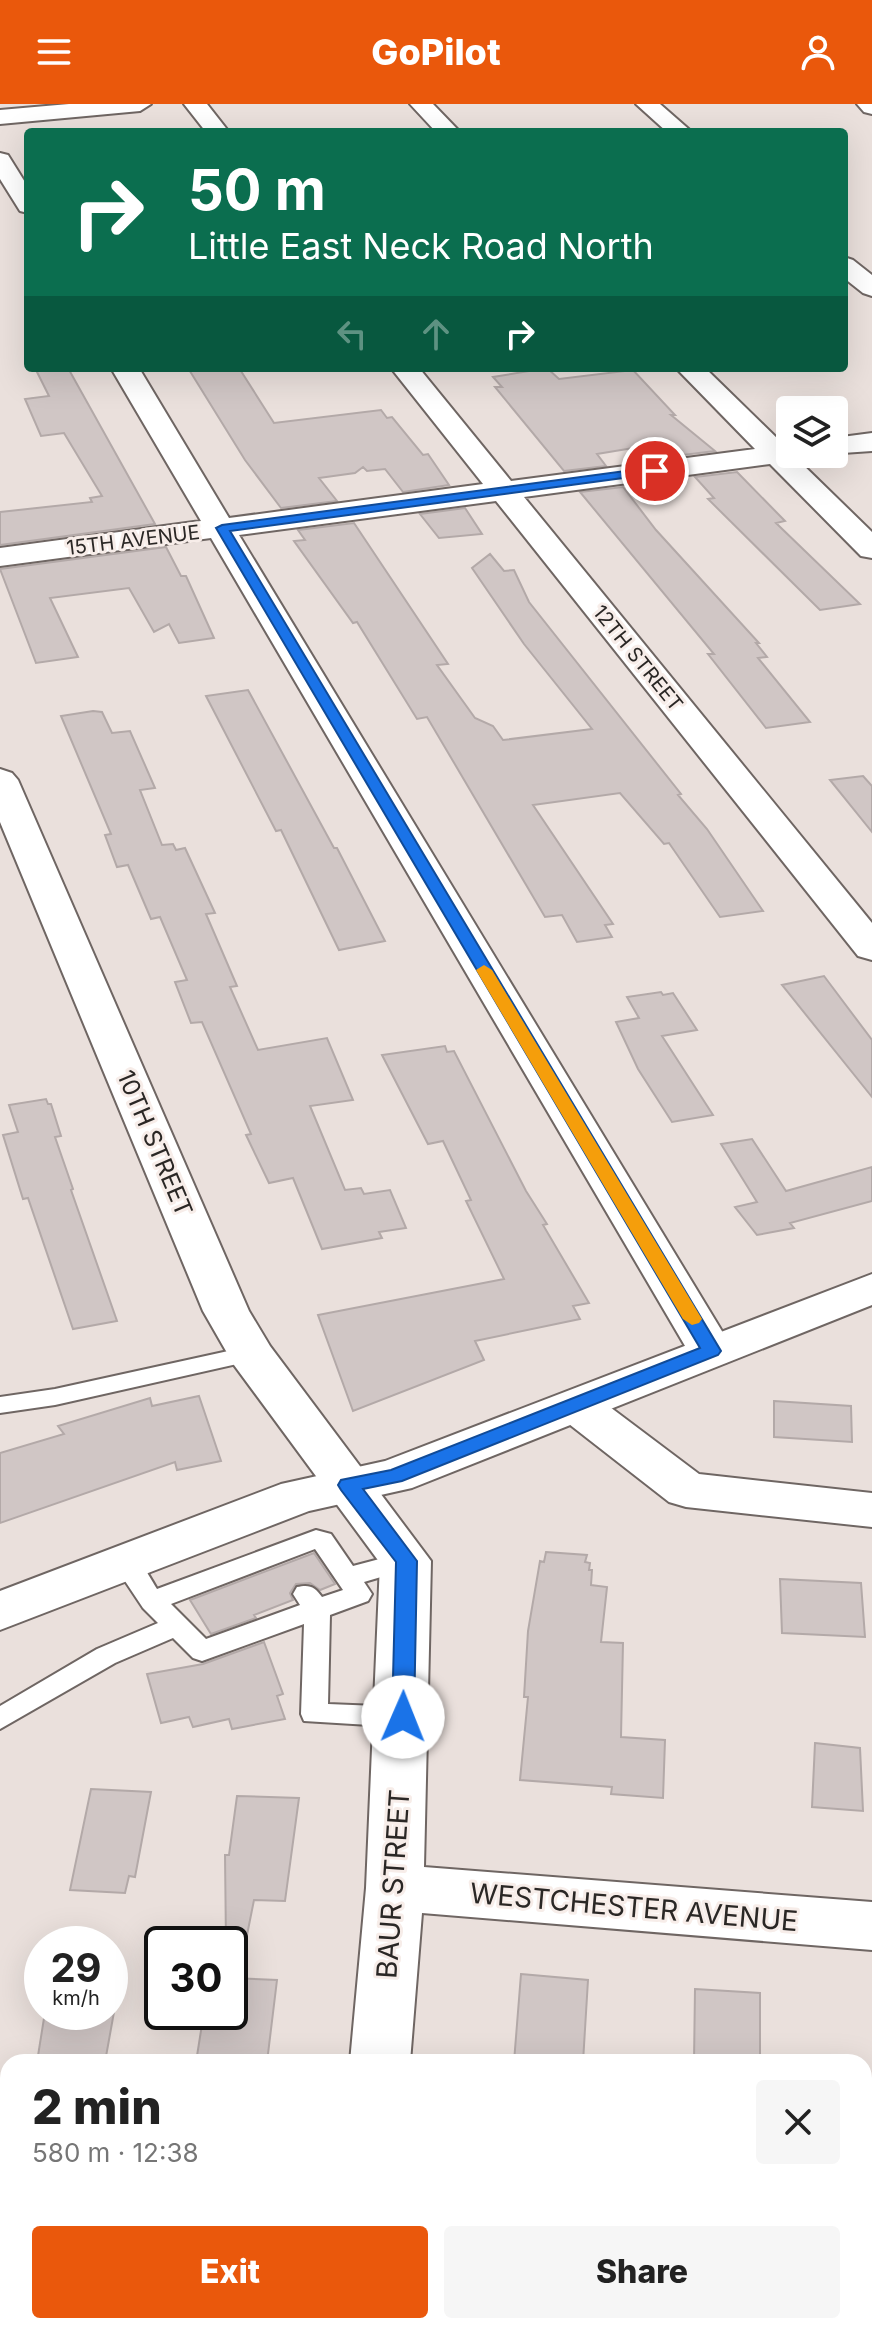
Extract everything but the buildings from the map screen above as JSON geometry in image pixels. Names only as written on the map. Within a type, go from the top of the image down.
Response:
[{"type":"street","points":[[0,117],[140,104]]},
{"type":"street","points":[[195,104],[215,128]]},
{"type":"street","points":[[421,104],[445,128]]},
{"type":"street","points":[[647,104],[676,128]]},
{"type":"street","points":[[0,160],[24,199]]},
{"type":"street","points":[[848,268],[872,288]]},
{"type":"street","points":[[127,372],[711,1351]]},
{"type":"street","name":"12TH STREET","points":[[408,372],[872,948]]},
{"type":"street","points":[[694,372],[776,447]]},
{"type":"street","points":[[848,445],[872,442]]},
{"type":"street","name":"15TH AVENUE","points":[[0,557],[776,455]]},
{"type":"street","points":[[797,468],[872,549]]},
{"type":"street","name":"10TH STREET","points":[[0,780],[226,1311],[251,1354],[348,1485]]},
{"type":"street","points":[[0,1611],[139,1582],[299,1496],[395,1476],[872,1288]]},
{"type":"street","points":[[577,1406],[686,1490],[872,1510]]},
{"type":"street","points":[[348,1485],[406,1561]]},
{"type":"street","name":"BAUR STREET","points":[[381,2054],[395,1888],[406,1561]]},
{"type":"street","name":"WESTCHESTER AVENUE","points":[[395,1888],[872,1926]]},
{"type":"lane","points":[[0,1405],[55,1397],[251,1354]]},
{"type":"lane","points":[[316,1539],[322,1540],[359,1594],[312,1602],[259,1622],[202,1651],[139,1582],[226,1577],[316,1539]]},
{"type":"lane","points":[[347,1577],[406,1561]]},
{"type":"lane","points":[[312,1602],[314,1714],[403,1717]]},
{"type":"lane","points":[[0,1719],[106,1656],[177,1626]]},
{"type":"slow traffic","points":[[484,970],[692,1319]]},
{"type":"route","points":[[403,1717],[406,1561],[348,1485],[395,1476],[711,1351],[222,528],[655,471]]}]
